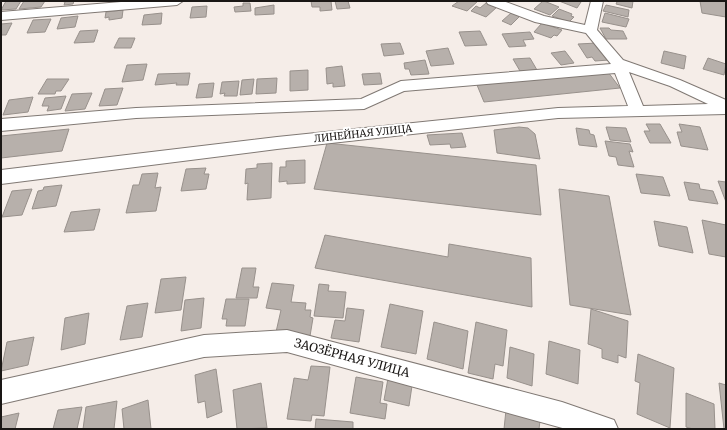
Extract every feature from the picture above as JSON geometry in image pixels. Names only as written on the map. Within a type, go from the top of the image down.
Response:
[{"type":"street","points":[[1,16],[177,1]]},
{"type":"street","points":[[492,1],[535,18],[568,27],[590,30],[619,65],[637,110]]},
{"type":"street","points":[[590,30],[597,1]]},
{"type":"street","points":[[1,125],[136,113],[364,104],[401,86],[619,65],[675,83],[726,108]]},
{"type":"street","name":"ЛИНЕЙНАЯ УЛИЦА","points":[[1,177],[276,143],[550,114],[726,108]]},
{"type":"street","name":"ЗАОЗЁРНАЯ УЛИЦА","points":[[1,392],[204,346],[287,341],[561,422],[605,429]]},
{"type":"building","points":[[6,1],[21,1],[16,9],[1,10]]},
{"type":"building","points":[[24,1],[45,1],[41,7],[19,9]]},
{"type":"building","points":[[61,1],[74,1],[73,4],[64,5],[65,2]]},
{"type":"building","points":[[311,1],[331,1],[332,10],[320,11],[320,7],[312,7]]},
{"type":"building","points":[[335,1],[348,1],[350,8],[337,9]]},
{"type":"building","points":[[459,1],[478,1],[467,11],[452,6]]},
{"type":"building","points":[[543,1],[559,7],[550,15],[534,9]]},
{"type":"building","points":[[559,1],[577,1],[581,2],[577,8]]},
{"type":"building","points":[[614,1],[633,1],[632,8],[616,4],[617,2]]},
{"type":"building","points":[[700,1],[726,1],[726,17],[702,13]]},
{"type":"building","points":[[243,3],[250,3],[251,11],[235,12],[234,7],[243,6]]},
{"type":"building","points":[[486,3],[497,7],[486,17],[471,11],[476,6],[480,8]]},
{"type":"building","points":[[274,5],[274,14],[255,15],[255,8]]},
{"type":"building","points":[[606,5],[629,10],[628,17],[603,11]]},
{"type":"building","points":[[207,6],[206,17],[190,18],[192,7]]},
{"type":"building","points":[[559,9],[572,14],[571,16],[574,17],[569,22],[552,16]]},
{"type":"building","points":[[123,10],[122,18],[109,20],[109,17],[105,18],[106,12]]},
{"type":"building","points":[[162,13],[161,24],[142,25],[144,15]]},
{"type":"building","points":[[511,13],[520,16],[511,25],[502,21]]},
{"type":"building","points":[[605,13],[629,19],[626,27],[602,22]]},
{"type":"building","points":[[78,16],[75,27],[57,29],[61,18]]},
{"type":"building","points":[[51,19],[45,32],[27,33],[33,20]]},
{"type":"building","points":[[12,23],[6,35],[1,35],[1,24]]},
{"type":"building","points":[[542,23],[562,30],[557,36],[554,35],[551,38],[534,32]]},
{"type":"building","points":[[600,28],[623,31],[627,39],[606,39]]},
{"type":"building","points":[[98,30],[94,42],[74,43],[80,31]]},
{"type":"building","points":[[480,31],[487,45],[465,46],[459,32]]},
{"type":"building","points":[[530,32],[534,39],[523,40],[526,46],[509,47],[502,34]]},
{"type":"building","points":[[119,38],[135,38],[131,48],[114,48]]},
{"type":"building","points":[[400,43],[404,54],[384,56],[381,44]]},
{"type":"building","points":[[597,43],[609,60],[595,61],[592,57],[587,58],[578,44]]},
{"type":"building","points":[[448,48],[454,64],[431,66],[426,51]]},
{"type":"building","points":[[565,51],[574,63],[561,65],[551,53]]},
{"type":"building","points":[[664,51],[686,56],[684,69],[661,63]]},
{"type":"building","points":[[530,58],[537,70],[520,71],[513,59]]},
{"type":"building","points":[[708,58],[726,64],[724,75],[703,69]]},
{"type":"building","points":[[425,60],[429,74],[411,75],[409,69],[405,69],[404,63]]},
{"type":"building","points":[[147,64],[143,80],[122,82],[127,65]]},
{"type":"building","points":[[342,66],[345,86],[333,87],[333,83],[327,84],[326,68]]},
{"type":"building","points":[[308,70],[308,90],[290,91],[290,71]]},
{"type":"building","points":[[608,72],[620,88],[484,102],[477,85]]},
{"type":"building","points":[[190,73],[188,85],[176,85],[177,83],[155,85],[158,74]]},
{"type":"building","points":[[380,73],[382,84],[364,85],[362,74]]},
{"type":"building","points":[[277,78],[276,93],[256,94],[257,79]]},
{"type":"building","points":[[47,79],[69,79],[61,91],[56,91],[55,94],[38,94]]},
{"type":"building","points":[[254,79],[252,94],[240,95],[242,80]]},
{"type":"building","points":[[239,81],[237,96],[224,96],[225,93],[220,94],[222,82]]},
{"type":"building","points":[[214,83],[212,97],[196,98],[199,84]]},
{"type":"building","points":[[123,88],[117,105],[99,106],[105,89]]},
{"type":"building","points":[[92,93],[85,109],[65,111],[72,94]]},
{"type":"building","points":[[66,96],[61,109],[47,111],[49,106],[42,106],[45,98]]},
{"type":"building","points":[[33,97],[28,112],[3,115],[9,100]]},
{"type":"building","points":[[646,124],[660,124],[671,143],[650,143],[644,131],[650,131]]},
{"type":"building","points":[[679,124],[700,127],[708,150],[681,146],[677,132],[682,132]]},
{"type":"building","points":[[519,127],[528,128],[535,134],[540,159],[497,153],[494,130]]},
{"type":"building","points":[[606,127],[626,128],[631,142],[610,140]]},
{"type":"building","points":[[576,128],[589,130],[590,134],[594,135],[597,147],[579,145]]},
{"type":"building","points":[[69,129],[62,151],[1,158],[1,136]]},
{"type":"building","points":[[462,133],[466,147],[451,148],[450,144],[430,145],[427,135]]},
{"type":"building","points":[[605,141],[630,144],[633,152],[629,151],[634,167],[618,165],[616,157],[609,156]]},
{"type":"building","points":[[327,143],[536,165],[541,215],[314,189]]},
{"type":"building","points":[[305,160],[305,183],[287,184],[287,181],[279,182],[280,167],[286,167],[286,161]]},
{"type":"building","points":[[272,163],[271,198],[247,200],[248,183],[245,184],[246,169],[257,168],[257,164]]},
{"type":"building","points":[[206,168],[204,174],[209,174],[206,189],[181,191],[186,169]]},
{"type":"building","points":[[158,173],[155,188],[161,187],[156,211],[126,213],[133,185],[139,185],[142,174]]},
{"type":"building","points":[[636,174],[663,177],[670,196],[641,193]]},
{"type":"building","points":[[718,181],[726,182],[726,202]]},
{"type":"building","points":[[684,182],[699,184],[700,189],[713,191],[718,204],[689,200]]},
{"type":"building","points":[[62,185],[56,206],[32,209],[38,191],[43,190],[44,187]]},
{"type":"building","points":[[32,189],[22,215],[2,217],[12,191]]},
{"type":"building","points":[[559,189],[609,196],[631,315],[570,305]]},
{"type":"building","points":[[100,209],[94,230],[64,232],[71,212]]},
{"type":"building","points":[[702,220],[726,225],[726,257],[709,254]]},
{"type":"building","points":[[654,221],[687,227],[693,253],[659,246]]},
{"type":"building","points":[[325,235],[448,257],[449,244],[531,258],[532,307],[315,268]]},
{"type":"building","points":[[242,268],[256,268],[253,287],[259,287],[257,298],[236,298]]},
{"type":"building","points":[[186,277],[181,310],[155,313],[161,279]]},
{"type":"building","points":[[272,283],[294,285],[291,302],[306,303],[305,310],[311,310],[310,317],[313,318],[310,336],[276,332],[281,310],[266,308]]},
{"type":"building","points":[[319,284],[329,285],[328,291],[346,292],[343,318],[314,316]]},
{"type":"building","points":[[204,298],[201,328],[181,331],[185,300]]},
{"type":"building","points":[[226,299],[249,299],[245,326],[226,326],[227,319],[222,319]]},
{"type":"building","points":[[148,303],[142,337],[120,340],[127,306]]},
{"type":"building","points":[[390,304],[423,311],[416,354],[381,347]]},
{"type":"building","points":[[347,308],[364,310],[359,342],[331,338],[335,320],[345,321]]},
{"type":"building","points":[[591,309],[628,321],[626,358],[618,355],[618,363],[602,358],[602,349],[588,344]]},
{"type":"building","points":[[89,313],[85,344],[61,350],[65,318]]},
{"type":"building","points":[[434,322],[468,331],[463,369],[427,359]]},
{"type":"building","points":[[476,322],[507,330],[503,366],[495,364],[493,379],[468,373]]},
{"type":"building","points":[[34,337],[28,365],[1,371],[7,342]]},
{"type":"building","points":[[549,341],[580,350],[578,384],[546,374]]},
{"type":"building","points":[[510,347],[534,354],[532,386],[507,378]]},
{"type":"building","points":[[638,354],[674,368],[670,428],[637,414],[640,383],[635,381]]},
{"type":"building","points":[[311,366],[330,367],[324,416],[312,415],[311,421],[287,419],[294,378],[308,380]]},
{"type":"building","points":[[216,369],[222,412],[207,418],[205,401],[198,403],[195,375]]},
{"type":"building","points":[[389,373],[413,379],[409,406],[384,400]]},
{"type":"building","points":[[356,377],[383,382],[380,403],[387,404],[385,419],[350,413]]},
{"type":"building","points":[[261,383],[267,428],[237,429],[233,390]]},
{"type":"building","points":[[719,383],[726,385],[726,429],[724,429]]},
{"type":"building","points":[[686,393],[714,404],[715,429],[693,429],[686,427]]},
{"type":"building","points":[[148,400],[151,429],[124,429],[122,409]]},
{"type":"building","points":[[117,401],[114,429],[83,429],[86,407]]},
{"type":"building","points":[[82,407],[77,429],[53,429],[58,410]]},
{"type":"building","points":[[506,410],[540,421],[539,429],[504,429]]},
{"type":"building","points":[[19,413],[15,429],[1,429],[1,417]]},
{"type":"building","points":[[316,419],[353,422],[353,429],[315,429]]}]
